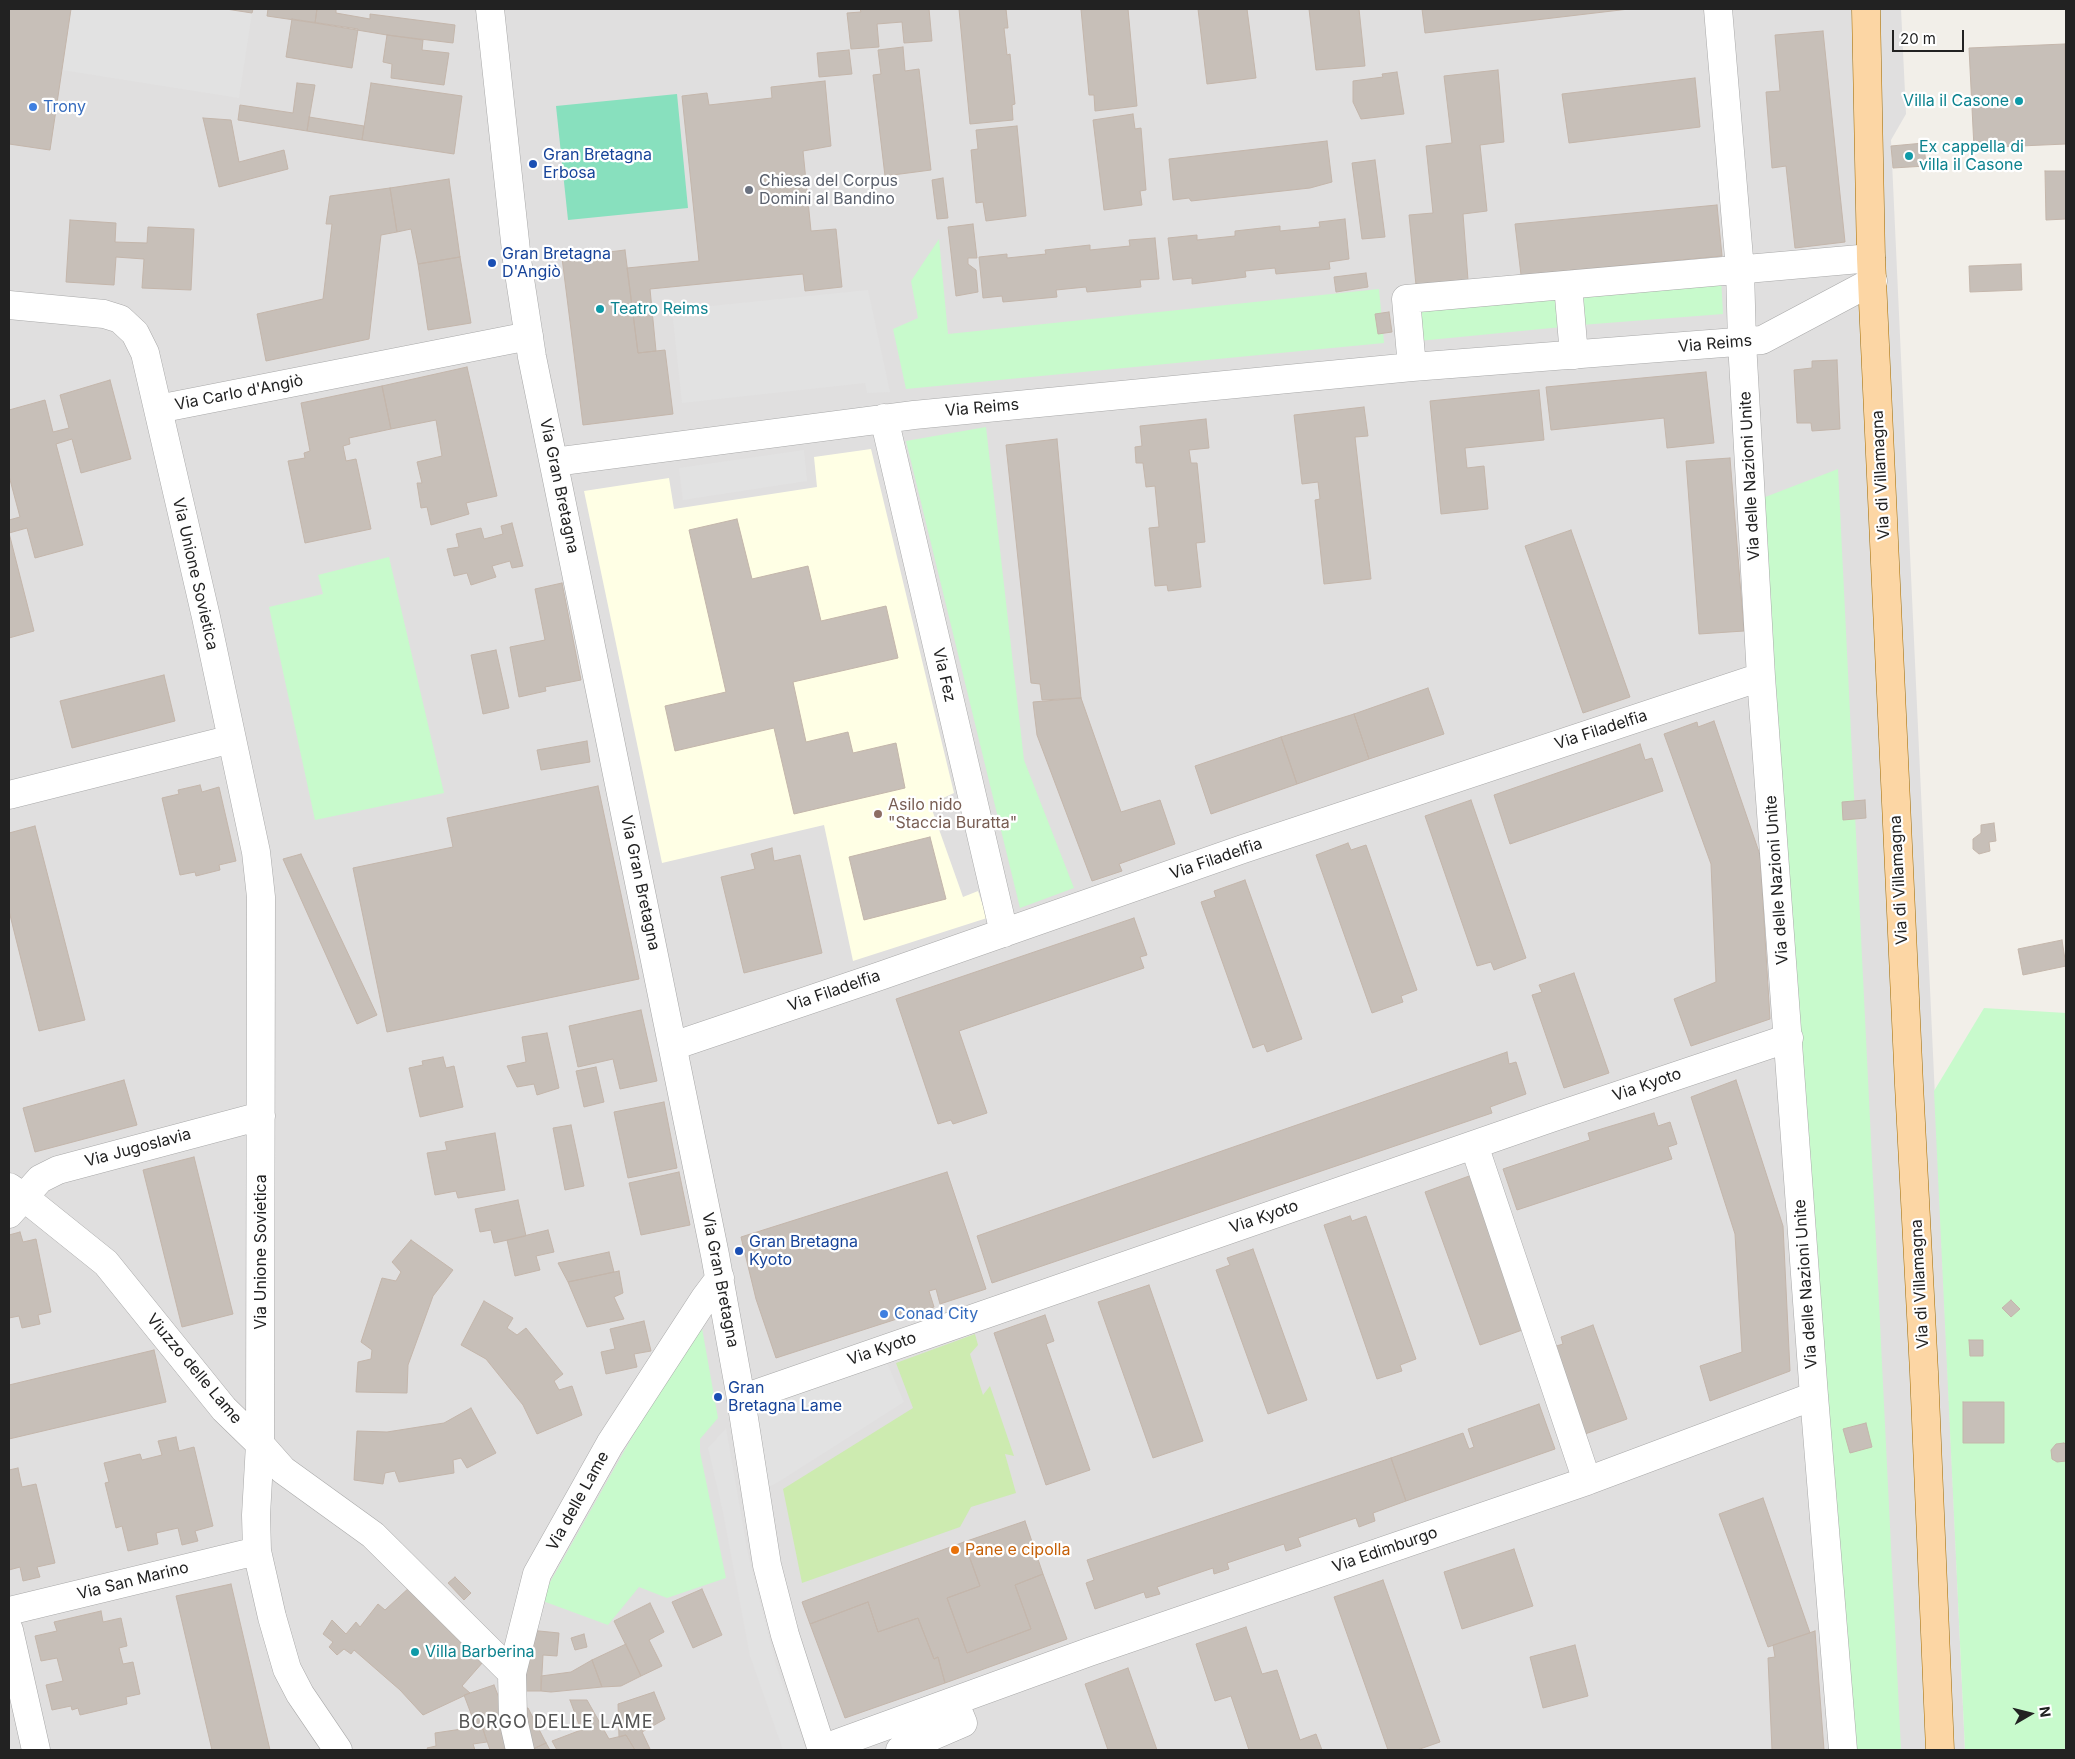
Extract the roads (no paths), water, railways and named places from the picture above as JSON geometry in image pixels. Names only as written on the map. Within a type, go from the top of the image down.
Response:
[{"type":"main road","name":"Via di Villamagna","points":[[1866,9],[1872,270],[1909,1086],[1925,1382],[1940,1750]]},
{"type":"street","name":"Via Gran Bretagna","points":[[490,9],[516,250],[529,336],[720,1278],[767,1565],[775,1602],[822,1749]]},
{"type":"street","name":"Via delle Nazioni Unite","points":[[1718,9],[1740,270],[1742,342],[1762,677],[1814,1396],[1843,1750]]},
{"type":"street","points":[[1412,367],[1406,299],[1740,270],[1872,270]]},
{"type":"street","name":"Via Reims","points":[[554,462],[884,418],[1412,367],[1762,340],[1872,270]]},
{"type":"street","points":[[1568,285],[1574,355]]},
{"type":"street","name":"Via Carlo d'Angiò","points":[[9,305],[104,314],[115,316],[126,323],[135,333],[145,353],[158,409],[529,336]]},
{"type":"street","name":"Via Unione Sovietica","points":[[158,409],[256,852],[261,897],[260,1444],[256,1515],[257,1551],[272,1617],[287,1669],[300,1694],[338,1750]]},
{"type":"street","name":"Via Fez","points":[[884,418],[1004,932]]},
{"type":"street","name":"Via Filadelfia","points":[[673,1046],[1243,849],[1762,677]]},
{"type":"street","points":[[9,795],[232,739]]},
{"type":"street","name":"Via Kyoto","points":[[741,1399],[1789,1038]]},
{"type":"street","name":"Via Jugoslavia","points":[[14,1200],[40,1179],[58,1170],[261,1116]]},
{"type":"street","points":[[1474,1145],[1587,1481]]},
{"type":"street","name":"Viuzzo delle Lame","points":[[14,1200],[106,1263],[224,1409],[260,1444],[283,1470],[372,1535],[512,1673]]},
{"type":"street","name":"Via delle Lame","points":[[520,1750],[514,1719],[512,1673],[537,1574],[610,1444],[720,1278]]},
{"type":"street","name":"Via Edimburgo","points":[[822,1749],[1089,1652],[1587,1481],[1814,1396]]},
{"type":"street","name":"Via San Marino","points":[[9,1611],[257,1551]]},
{"type":"street","points":[[9,1630],[36,1750]]},
{"type":"street","points":[[900,1750],[963,1723],[954,1701]]},
{"type":"place","name":"Villa il Casone","points":[[2019,101]]},
{"type":"place","name":"Trony","points":[[33,107]]},
{"type":"place","name":"Ex cappella di villa il Casone","points":[[1909,156]]},
{"type":"place","name":"Gran Bretagna Erbosa","points":[[533,164]]},
{"type":"place","name":"Chiesa del Corpus Domini al Bandino","points":[[749,190]]},
{"type":"place","name":"Gran Bretagna D'Angiò","points":[[492,263]]},
{"type":"place","name":"Teatro Reims","points":[[600,309]]},
{"type":"place","name":"Asilo nido \"Staccia Buratta\"","points":[[878,814]]},
{"type":"place","name":"Gran Bretagna Kyoto","points":[[739,1251]]},
{"type":"place","name":"Conad City","points":[[884,1314]]},
{"type":"place","name":"Gran Bretagna Lame","points":[[718,1397]]},
{"type":"place","name":"Pane e cipolla","points":[[955,1550]]},
{"type":"place","name":"Villa Barberina","points":[[415,1652]]},
{"type":"district","name":"BORGO DELLE LAME","points":[[556,1723]]}]
